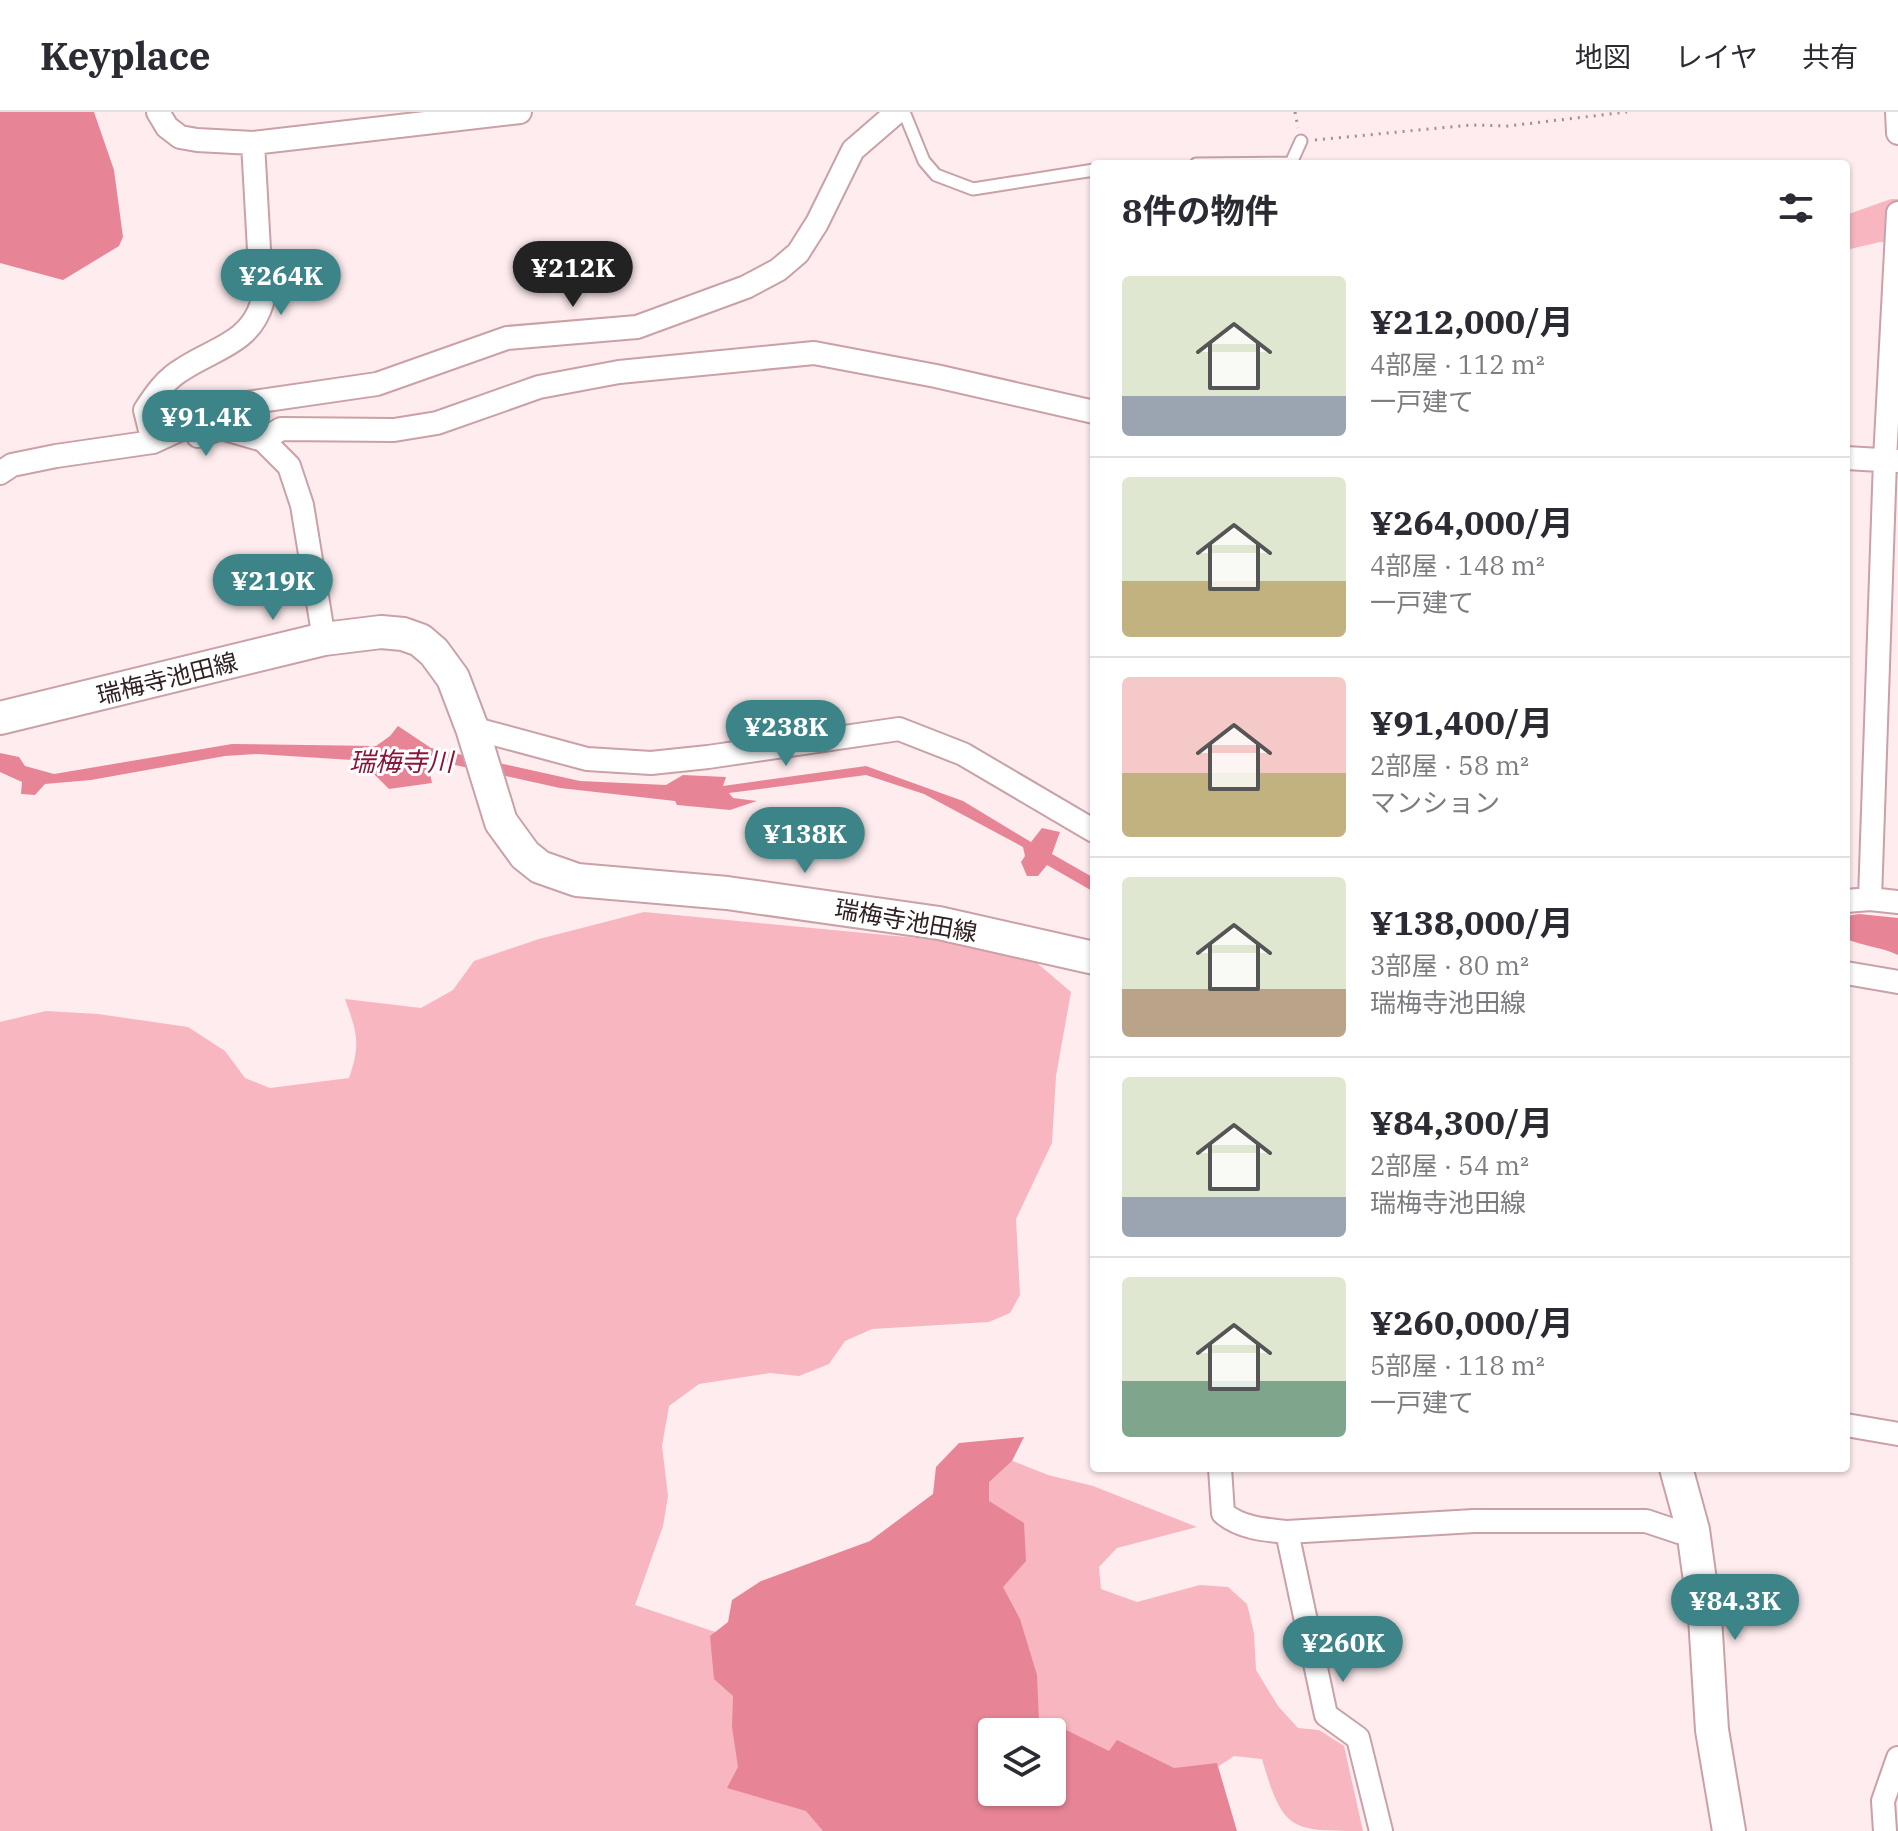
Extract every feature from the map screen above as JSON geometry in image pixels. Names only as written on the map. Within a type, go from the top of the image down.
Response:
[{"type":"main road","name":"瑞梅寺池田線","points":[[0,718],[324,639],[381,632],[403,634],[420,640],[434,652],[453,678],[501,822],[525,855],[540,867],[577,880],[727,893],[939,923],[1090,957]]},
{"type":"main road","points":[[1677,1472],[1693,1530],[1705,1617],[1712,1730],[1729,1831]]},
{"type":"street","points":[[158,112],[167,127],[180,137],[253,143],[520,112]]},
{"type":"street","points":[[0,473],[12,465],[56,456],[153,442],[194,421],[247,401],[352,390],[377,384],[507,338],[637,327],[746,287],[778,270],[798,253],[817,223],[853,150],[897,112]]},
{"type":"street","points":[[1897,112],[1898,133]]},
{"type":"street","points":[[153,442],[145,410],[159,388],[181,370],[244,335],[257,318],[262,303],[253,143]]},
{"type":"street","points":[[1870,899],[1892,460],[1898,213]]},
{"type":"street","points":[[263,440],[281,429],[394,430],[437,423],[539,387],[619,372],[814,353],[936,376],[1090,411]]},
{"type":"street","points":[[194,421],[198,436],[221,428],[263,440],[289,466],[302,505],[324,639]]},
{"type":"street","points":[[1850,458],[1892,460]]},
{"type":"street","points":[[472,728],[587,759],[651,763],[899,729],[963,754],[1090,829]]},
{"type":"street","points":[[1850,901],[1898,902]]},
{"type":"street","points":[[1850,974],[1898,982]]},
{"type":"street","points":[[1850,1426],[1898,1434]]},
{"type":"street","points":[[1220,1472],[1223,1513],[1231,1521],[1259,1529],[1287,1532],[1474,1521],[1646,1521],[1679,1532],[1693,1530]]},
{"type":"street","points":[[1287,1532],[1326,1715],[1358,1738],[1381,1831]]},
{"type":"street","points":[[1885,1831],[1883,1801],[1898,1758]]},
{"type":"lane","points":[[904,112],[924,161],[936,175],[973,189],[1090,171]]},
{"type":"lane","points":[[1292,160],[1301,141]]},
{"type":"path","points":[[1295,112],[1301,141],[1471,125],[1508,126],[1627,112]]},
{"type":"shaded area","points":[[1898,199],[1898,244],[1880,242],[1850,249],[1850,214]]},
{"type":"shaded area","points":[[644,912],[938,940],[1037,963],[1071,992],[1056,1076],[1052,1143],[1016,1219],[1020,1295],[1010,1313],[989,1322],[872,1329],[845,1341],[829,1364],[799,1376],[770,1373],[699,1384],[669,1406],[662,1446],[668,1496],[663,1526],[635,1605],[751,1644],[879,1831],[0,1831],[0,1022],[46,1011],[98,1014],[188,1027],[225,1051],[245,1078],[270,1088],[349,1078],[356,1038],[345,999],[421,1008],[453,990],[474,961],[539,939]]},
{"type":"shaded area","points":[[1003,1457],[1048,1475],[1093,1486],[1197,1527],[1117,1548],[1099,1567],[1101,1589],[1137,1602],[1200,1585],[1228,1587],[1247,1604],[1254,1633],[1256,1670],[1278,1706],[1298,1728],[1319,1730],[1344,1746],[1363,1831],[1319,1830],[1293,1822],[1276,1801],[1262,1759],[1234,1756],[1204,1776],[1166,1774],[1066,1737],[1066,1718],[1031,1718],[1022,1712],[979,1494]]},
{"type":"water","points":[[0,112],[94,112],[114,170],[123,237],[119,246],[63,280],[0,263]]},
{"type":"water","name":"瑞梅寺川","points":[[398,726],[431,748],[580,781],[666,785],[683,775],[726,777],[723,786],[866,766],[963,801],[1031,842],[1042,828],[1060,832],[1052,854],[1090,876],[1090,890],[1047,865],[1038,876],[1027,876],[1021,862],[1025,856],[1023,847],[924,794],[866,775],[729,793],[733,798],[757,801],[730,810],[560,788],[446,763],[428,764],[432,783],[389,789],[368,768],[352,760],[258,754],[225,756],[91,780],[45,784],[35,795],[21,794],[22,782],[0,772],[0,753],[19,757],[25,766],[54,774],[232,744],[376,746]]},
{"type":"water","points":[[1850,915],[1898,918],[1898,955],[1850,940]]},
{"type":"water","points":[[1024,1437],[1012,1461],[989,1482],[989,1501],[1024,1523],[1026,1561],[1003,1587],[1020,1619],[1037,1675],[1039,1718],[978,1718],[978,1806],[1066,1806],[1066,1730],[1109,1751],[1117,1740],[1174,1768],[1217,1763],[1237,1831],[823,1831],[806,1811],[727,1788],[738,1767],[732,1727],[733,1696],[714,1679],[710,1636],[728,1622],[732,1600],[761,1581],[870,1541],[933,1494],[936,1467],[959,1443]]}]
